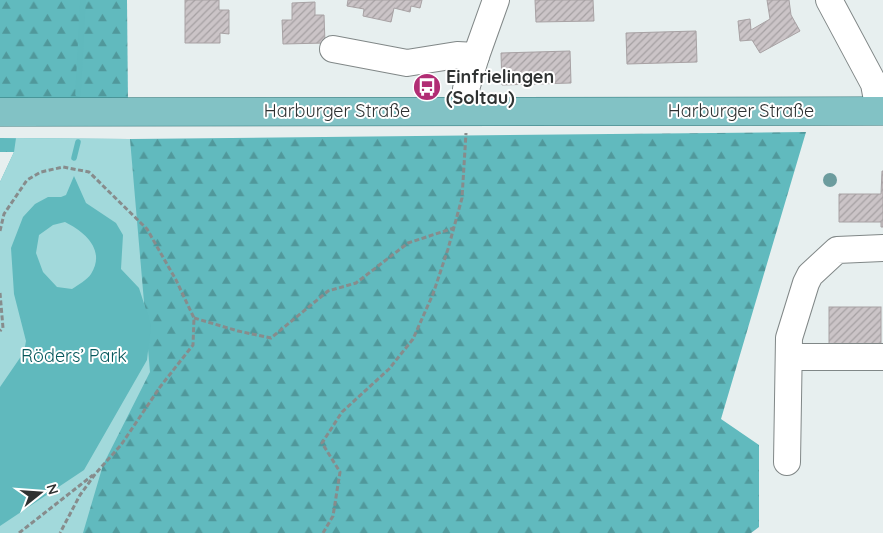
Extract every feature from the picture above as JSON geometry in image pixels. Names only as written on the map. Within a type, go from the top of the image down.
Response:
[{"type":"main road","name":"Harburger Straße","points":[[0,112],[466,122],[881,111]]},
{"type":"street","points":[[466,122],[466,89],[496,0]]},
{"type":"street","points":[[829,0],[874,84],[881,111]]},
{"type":"street","points":[[333,49],[407,63],[457,55],[476,56]]},
{"type":"street","points":[[787,462],[790,338],[806,283],[810,275],[838,250],[883,248]]},
{"type":"street","points":[[789,357],[883,357]]},
{"type":"path","points":[[323,533],[333,516],[340,472],[322,443],[342,412],[389,370],[413,339],[433,294],[462,198],[466,122]]},
{"type":"path","points":[[0,231],[4,214],[26,180],[41,172],[63,167],[89,172],[147,229],[176,280],[194,318],[193,345],[160,387],[120,445],[80,495],[60,533]]},
{"type":"path","points":[[194,318],[238,331],[272,338],[328,291],[356,283],[408,243],[454,228]]},
{"type":"path","points":[[0,292],[3,328],[0,331]]},
{"type":"path","points":[[19,533],[96,473]]},
{"type":"green space","points":[[0,0],[127,0],[128,104],[0,99]]},
{"type":"green space","points":[[806,132],[721,419],[759,445],[759,527],[751,533],[0,533],[0,182],[14,152],[0,152],[0,138],[130,139]]},
{"type":"green space","name":"Röders’ Park","points":[[16,138],[130,139],[150,372],[103,465],[83,533],[0,533],[0,182],[14,152]]},
{"type":"shaded area","points":[[74,176],[86,203],[116,223],[123,235],[121,269],[139,288],[151,325],[147,360],[84,470],[0,526],[0,387],[24,352],[26,341],[14,294],[11,248],[23,217],[35,204],[48,197],[66,195]],"holes":[[[65,222],[80,231],[91,243],[96,257],[91,274],[72,289],[57,287],[43,272],[36,253],[39,235],[53,225]]]},
{"type":"building","points":[[185,0],[219,0],[219,10],[229,10],[229,34],[220,33],[220,43],[185,43]]},
{"type":"building","points":[[348,0],[422,0],[420,8],[411,6],[410,12],[394,8],[391,22],[363,16],[364,9],[347,6]]},
{"type":"building","points":[[535,0],[593,0],[594,21],[536,22]]},
{"type":"building","points":[[767,0],[789,0],[791,15],[800,31],[760,53],[752,40],[740,41],[738,21],[750,19],[751,30],[770,19]]},
{"type":"building","points":[[315,2],[315,15],[324,15],[325,43],[283,44],[282,20],[292,20],[292,3]]},
{"type":"building","points":[[696,31],[697,62],[627,64],[626,33]]},
{"type":"building","points":[[570,51],[571,83],[502,85],[501,53]]},
{"type":"building","points":[[882,171],[883,227],[881,227],[881,222],[839,222],[839,194],[881,194]]},
{"type":"building","points":[[829,307],[881,307],[881,345],[829,345]]},
{"type":"waterway","points":[[78,94],[83,0]]},
{"type":"waterway","points":[[74,158],[78,142]]},
{"type":"place","name":"Einfrielingen (Soltau)","points":[[427,87]]}]
